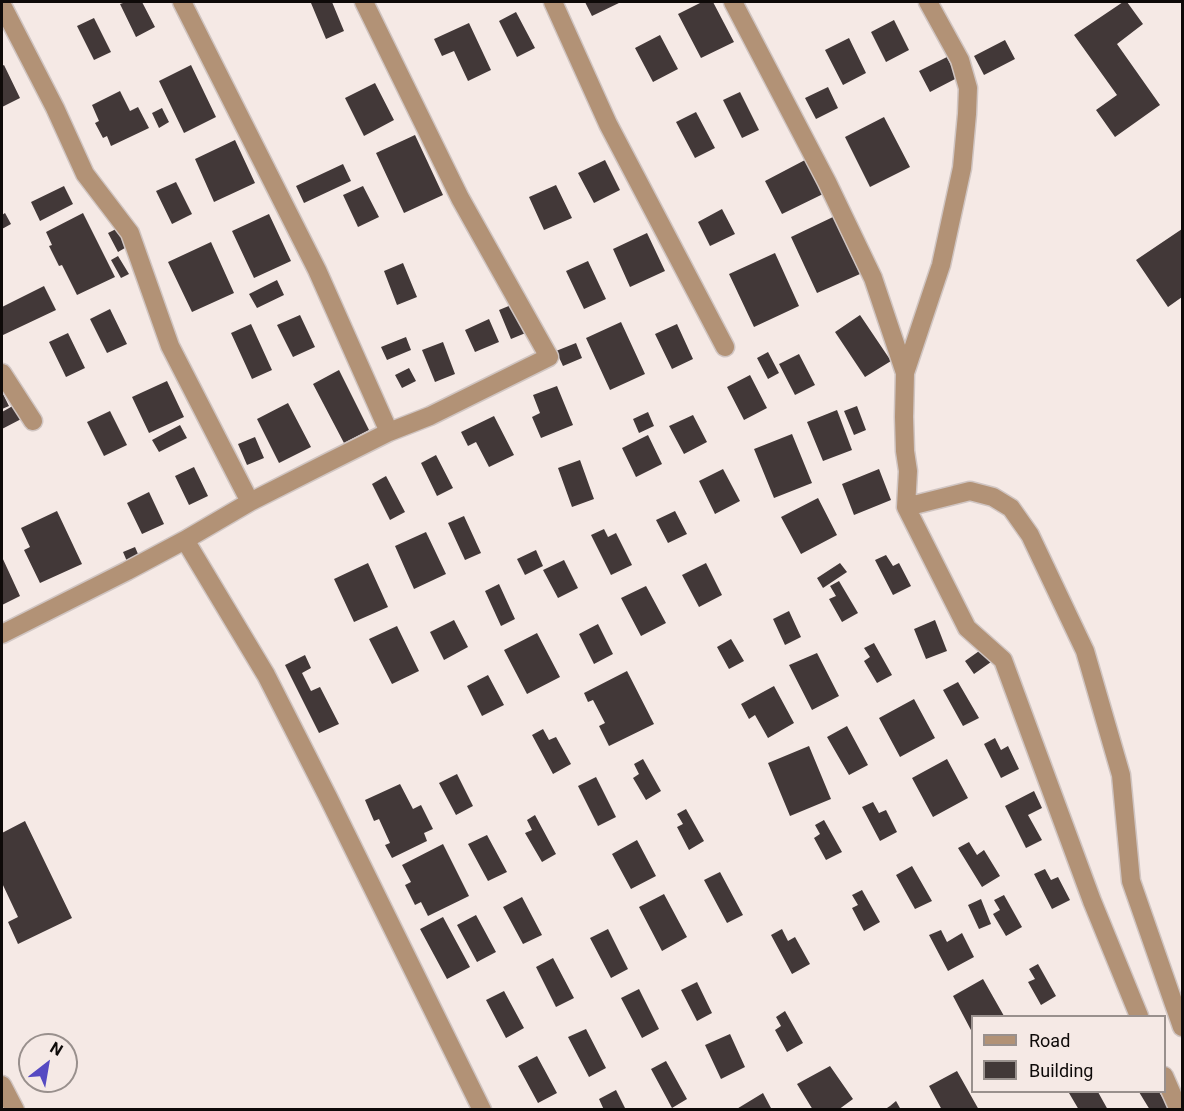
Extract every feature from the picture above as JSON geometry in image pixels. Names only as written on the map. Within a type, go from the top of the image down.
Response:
[{"type":"street","points":[[182,2],[317,270],[389,432]]},
{"type":"street","points":[[2,633],[127,571],[250,502],[389,432],[430,416],[549,357],[460,198],[364,2]]},
{"type":"street","points":[[553,2],[608,124],[725,346]]},
{"type":"street","points":[[733,2],[827,182],[873,278],[905,373]]},
{"type":"street","points":[[928,2],[960,60],[968,88],[968,114],[962,168],[941,265],[905,373],[904,417],[908,471],[906,507],[967,628],[1003,660],[1092,902],[1138,1015]]},
{"type":"street","points":[[2,5],[55,108],[85,174],[130,233],[170,346],[250,502]]},
{"type":"street","points":[[2,373],[33,421]]},
{"type":"street","points":[[906,507],[970,491],[993,497],[1011,508],[1030,535],[1085,651],[1121,775],[1131,881],[1182,1027]]},
{"type":"street","points":[[185,540],[271,685],[482,1110]]},
{"type":"street","points":[[1166,1081],[1179,1110]]},
{"type":"street","points":[[2,1085],[15,1110]]},
{"type":"building","points":[[142,2],[155,27],[136,37],[120,4]]},
{"type":"building","points":[[332,2],[344,31],[326,39],[311,3]]},
{"type":"building","points":[[585,2],[621,2],[592,16]]},
{"type":"building","points":[[702,2],[713,2],[734,42],[701,58],[678,14]]},
{"type":"building","points":[[1123,2],[1127,2],[1143,24],[1117,44],[1160,105],[1115,137],[1096,110],[1117,95],[1074,35]]},
{"type":"building","points":[[516,12],[535,48],[517,57],[499,21]]},
{"type":"building","points":[[94,18],[111,52],[94,60],[77,26]]},
{"type":"building","points":[[894,20],[909,50],[886,62],[871,32]]},
{"type":"building","points":[[469,23],[491,70],[468,81],[454,51],[442,56],[434,39]]},
{"type":"building","points":[[660,35],[678,69],[653,82],[635,48]]},
{"type":"building","points":[[849,38],[866,73],[843,85],[825,50]]},
{"type":"building","points":[[1005,40],[1015,59],[984,75],[974,56]]},
{"type":"building","points":[[947,57],[957,78],[930,92],[919,71]]},
{"type":"building","points":[[4,65],[20,98],[2,107],[2,66]]},
{"type":"building","points":[[191,65],[216,117],[184,133],[159,81]]},
{"type":"building","points":[[375,83],[394,120],[364,136],[345,98]]},
{"type":"building","points":[[828,87],[838,108],[816,119],[805,98]]},
{"type":"building","points":[[120,91],[130,111],[138,107],[149,128],[111,146],[107,136],[103,138],[95,123],[99,121],[92,105]]},
{"type":"building","points":[[740,92],[759,130],[742,138],[723,100]]},
{"type":"building","points":[[162,108],[169,122],[159,128],[152,113]]},
{"type":"building","points":[[696,112],[715,148],[695,158],[676,122]]},
{"type":"building","points":[[884,117],[910,167],[870,187],[845,137]]},
{"type":"building","points":[[415,135],[443,195],[404,213],[376,153]]},
{"type":"building","points":[[235,140],[255,183],[214,202],[195,159]]},
{"type":"building","points":[[605,160],[620,190],[594,203],[578,173]]},
{"type":"building","points":[[805,160],[823,194],[782,214],[765,181]]},
{"type":"building","points":[[343,164],[351,181],[304,203],[296,186]]},
{"type":"building","points":[[176,182],[192,214],[172,224],[156,191]]},
{"type":"building","points":[[556,185],[572,218],[544,230],[529,197]]},
{"type":"building","points":[[64,186],[73,204],[40,221],[31,202]]},
{"type":"building","points":[[363,186],[379,217],[358,227],[343,195]]},
{"type":"building","points":[[722,209],[735,234],[710,246],[698,222]]},
{"type":"building","points":[[5,213],[11,224],[2,229],[2,215]]},
{"type":"building","points":[[83,213],[115,277],[77,295],[62,265],[59,266],[49,246],[52,245],[46,232]]},
{"type":"building","points":[[269,214],[291,261],[254,278],[232,231]]},
{"type":"building","points":[[833,217],[860,274],[817,293],[791,237]]},
{"type":"building","points":[[120,227],[130,245],[118,252],[108,233]]},
{"type":"building","points":[[1182,229],[1182,297],[1168,307],[1136,260]]},
{"type":"building","points":[[647,233],[665,271],[630,287],[613,249]]},
{"type":"building","points":[[211,242],[234,293],[192,312],[168,262]]},
{"type":"building","points":[[775,253],[799,306],[754,327],[729,274]]},
{"type":"building","points":[[118,256],[129,274],[121,278],[111,260]]},
{"type":"building","points":[[588,261],[606,299],[584,309],[566,271]]},
{"type":"building","points":[[403,263],[417,297],[397,305],[384,271]]},
{"type":"building","points":[[277,280],[284,295],[257,308],[249,294]]},
{"type":"building","points":[[44,286],[56,310],[3,335],[2,307]]},
{"type":"building","points":[[516,303],[528,332],[511,339],[499,310]]},
{"type":"building","points":[[110,309],[127,344],[107,353],[90,319]]},
{"type":"building","points":[[300,315],[315,347],[293,357],[277,325]]},
{"type":"building","points":[[860,315],[891,361],[865,377],[835,332]]},
{"type":"building","points":[[489,319],[499,342],[475,352],[465,330]]},
{"type":"building","points":[[621,322],[645,374],[610,390],[586,338]]},
{"type":"building","points":[[251,324],[272,370],[252,379],[231,333]]},
{"type":"building","points":[[677,324],[693,359],[672,369],[655,334]]},
{"type":"building","points":[[68,333],[85,368],[66,377],[49,342]]},
{"type":"building","points":[[406,337],[411,350],[387,360],[381,347]]},
{"type":"building","points":[[443,342],[455,374],[435,382],[422,350]]},
{"type":"building","points":[[576,343],[582,358],[563,366],[556,351]]},
{"type":"building","points":[[768,352],[779,373],[768,379],[757,358]]},
{"type":"building","points":[[799,354],[815,385],[795,395],[779,364]]},
{"type":"building","points":[[409,368],[416,381],[402,388],[395,375]]},
{"type":"building","points":[[339,370],[369,430],[344,443],[313,384]]},
{"type":"building","points":[[750,375],[767,408],[744,420],[727,387]]},
{"type":"building","points":[[167,381],[184,417],[149,433],[132,397]]},
{"type":"building","points":[[557,386],[573,425],[541,438],[532,417],[540,413],[533,395]]},
{"type":"building","points":[[2,392],[9,406],[2,409]]},
{"type":"building","points":[[18,403],[25,417],[2,429],[2,412]]},
{"type":"building","points":[[288,403],[311,447],[279,463],[257,419]]},
{"type":"building","points":[[857,406],[866,430],[854,435],[844,411]]},
{"type":"building","points":[[837,410],[852,450],[823,461],[807,422]]},
{"type":"building","points":[[110,411],[127,445],[104,456],[87,422]]},
{"type":"building","points":[[648,412],[654,426],[639,433],[633,419]]},
{"type":"building","points":[[693,415],[707,442],[684,454],[669,426]]},
{"type":"building","points":[[494,416],[514,455],[489,467],[476,442],[468,446],[461,432]]},
{"type":"building","points":[[180,425],[187,438],[159,452],[152,440]]},
{"type":"building","points":[[792,434],[812,483],[774,498],[754,449]]},
{"type":"building","points":[[648,435],[662,464],[636,477],[622,448]]},
{"type":"building","points":[[255,437],[264,458],[247,465],[238,444]]},
{"type":"building","points":[[436,455],[453,488],[437,496],[421,463]]},
{"type":"building","points":[[580,460],[594,499],[572,507],[558,468]]},
{"type":"building","points":[[194,467],[208,496],[189,505],[175,476]]},
{"type":"building","points":[[723,469],[740,501],[715,514],[699,481]]},
{"type":"building","points":[[879,469],[891,500],[854,515],[842,484]]},
{"type":"building","points":[[386,476],[405,512],[390,520],[372,484]]},
{"type":"building","points":[[149,492],[164,524],[142,534],[127,503]]},
{"type":"building","points":[[818,498],[837,535],[801,554],[781,517]]},
{"type":"building","points":[[57,511],[82,564],[40,583],[24,550],[30,547],[21,528]]},
{"type":"building","points":[[675,511],[687,534],[668,543],[656,520]]},
{"type":"building","points":[[464,516],[481,553],[465,560],[448,523]]},
{"type":"building","points":[[604,529],[608,537],[616,533],[632,565],[611,575],[591,535]]},
{"type":"building","points":[[426,532],[446,574],[414,589],[395,546]]},
{"type":"building","points":[[135,547],[141,561],[129,566],[123,552]]},
{"type":"building","points":[[536,550],[543,566],[525,575],[517,559]]},
{"type":"building","points":[[886,555],[893,566],[899,563],[911,586],[893,595],[875,560]]},
{"type":"building","points":[[2,557],[20,596],[2,605]]},
{"type":"building","points":[[564,560],[578,588],[558,598],[543,570]]},
{"type":"building","points":[[368,563],[388,607],[354,622],[334,579]]},
{"type":"building","points":[[706,563],[722,595],[699,607],[682,575]]},
{"type":"building","points":[[840,563],[847,572],[823,588],[817,578]]},
{"type":"building","points":[[839,581],[858,613],[842,622],[829,599],[836,596],[830,586]]},
{"type":"building","points":[[499,584],[515,619],[501,626],[485,591]]},
{"type":"building","points":[[646,586],[666,623],[641,636],[621,598]]},
{"type":"building","points":[[789,611],[801,637],[785,645],[773,619]]},
{"type":"building","points":[[454,620],[468,647],[444,660],[430,632]]},
{"type":"building","points":[[935,620],[947,651],[926,659],[914,629]]},
{"type":"building","points":[[598,624],[613,654],[594,664],[579,634]]},
{"type":"building","points":[[397,626],[419,671],[392,684],[369,639]]},
{"type":"building","points":[[537,633],[560,677],[527,694],[504,650]]},
{"type":"building","points":[[731,639],[744,661],[729,669],[717,647]]},
{"type":"building","points":[[874,643],[892,675],[877,683],[864,661],[870,657],[864,648]]},
{"type":"building","points":[[982,649],[991,662],[974,674],[965,661]]},
{"type":"building","points":[[817,653],[839,696],[812,710],[789,665]]},
{"type":"building","points":[[305,655],[311,668],[302,673],[311,691],[320,687],[339,724],[319,733],[285,665]]},
{"type":"building","points":[[627,671],[654,724],[609,746],[599,726],[605,723],[593,700],[588,702],[584,693]]},
{"type":"building","points":[[488,675],[504,705],[482,716],[467,686]]},
{"type":"building","points":[[958,682],[979,718],[963,726],[943,690]]},
{"type":"building","points":[[774,686],[794,723],[768,738],[755,715],[749,719],[741,704]]},
{"type":"building","points":[[914,699],[935,738],[900,757],[879,718]]},
{"type":"building","points":[[847,726],[868,765],[849,775],[827,737]]},
{"type":"building","points":[[543,729],[549,740],[556,737],[571,764],[553,774],[532,735]]},
{"type":"building","points":[[995,738],[1001,750],[1008,746],[1019,769],[1001,778],[984,744]]},
{"type":"building","points":[[809,746],[831,799],[790,816],[768,763]]},
{"type":"building","points":[[643,759],[661,791],[646,800],[633,778],[639,774],[634,764]]},
{"type":"building","points":[[947,759],[968,798],[933,817],[912,778]]},
{"type":"building","points":[[457,774],[473,806],[456,815],[439,783]]},
{"type":"building","points":[[596,777],[616,817],[598,826],[578,786]]},
{"type":"building","points":[[400,784],[413,809],[421,805],[433,829],[424,833],[427,841],[392,858],[385,845],[390,843],[379,819],[374,821],[365,800]]},
{"type":"building","points":[[1034,791],[1042,808],[1028,815],[1042,840],[1026,848],[1005,806]]},
{"type":"building","points":[[873,802],[879,813],[886,810],[897,832],[880,841],[862,807]]},
{"type":"building","points":[[686,809],[704,841],[689,850],[677,827],[683,824],[677,814]]},
{"type":"building","points":[[535,815],[556,854],[542,862],[525,833],[532,830],[527,820]]},
{"type":"building","points":[[824,820],[842,852],[826,860],[814,838],[820,834],[815,825]]},
{"type":"building","points":[[25,821],[72,918],[18,944],[8,922],[18,917],[2,883],[2,833]]},
{"type":"building","points":[[487,835],[507,872],[488,881],[468,844]]},
{"type":"building","points":[[637,840],[656,876],[631,889],[612,854]]},
{"type":"building","points":[[969,842],[977,855],[984,850],[1000,876],[982,887],[958,848]]},
{"type":"building","points":[[443,844],[469,896],[428,916],[421,902],[415,905],[405,885],[411,882],[402,865]]},
{"type":"building","points":[[912,866],[932,901],[915,909],[896,875]]},
{"type":"building","points":[[1045,869],[1051,880],[1058,877],[1070,900],[1052,909],[1034,874]]},
{"type":"building","points":[[720,872],[743,915],[727,923],[704,880]]},
{"type":"building","points":[[862,890],[880,922],[864,931],[852,908],[858,905],[852,895]]},
{"type":"building","points":[[664,894],[687,937],[662,951],[639,907]]},
{"type":"building","points":[[1004,895],[1022,927],[1006,936],[993,914],[1000,910],[994,900]]},
{"type":"building","points":[[522,897],[542,935],[523,944],[503,907]]},
{"type":"building","points":[[981,899],[991,924],[979,929],[968,905]]},
{"type":"building","points":[[476,915],[496,952],[477,962],[457,925]]},
{"type":"building","points":[[443,917],[470,967],[447,979],[420,929]]},
{"type":"building","points":[[608,929],[628,969],[611,978],[590,938]]},
{"type":"building","points":[[782,929],[788,941],[795,937],[810,964],[792,974],[771,935]]},
{"type":"building","points":[[941,930],[947,942],[962,933],[974,957],[948,971],[929,935]]},
{"type":"building","points":[[553,958],[574,998],[556,1007],[536,967]]},
{"type":"building","points":[[1038,964],[1056,996],[1041,1005],[1028,982],[1035,979],[1029,969]]},
{"type":"building","points":[[983,979],[1003,1015],[971,1015],[971,1030],[953,996]]},
{"type":"building","points":[[697,982],[712,1013],[697,1021],[681,990]]},
{"type":"building","points":[[639,989],[659,1029],[642,1038],[621,998]]},
{"type":"building","points":[[504,991],[524,1028],[506,1038],[486,1000]]},
{"type":"building","points":[[785,1011],[803,1043],[787,1052],[775,1030],[781,1026],[776,1017]]},
{"type":"building","points":[[586,1029],[606,1068],[589,1077],[568,1037]]},
{"type":"building","points":[[730,1034],[745,1067],[721,1079],[705,1045]]},
{"type":"building","points":[[537,1056],[557,1093],[538,1103],[518,1066]]},
{"type":"building","points":[[666,1061],[687,1099],[672,1108],[651,1069]]},
{"type":"building","points":[[830,1066],[853,1099],[838,1110],[813,1110],[797,1084]]},
{"type":"building","points":[[957,1071],[979,1110],[942,1110],[929,1086]]},
{"type":"building","points":[[616,1090],[626,1110],[604,1110],[599,1099]]},
{"type":"building","points":[[763,1093],[772,1110],[735,1110]]},
{"type":"building","points":[[1069,1093],[1099,1093],[1108,1110],[1079,1110]]},
{"type":"building","points":[[1140,1093],[1160,1093],[1169,1108],[1150,1110]]},
{"type":"building","points":[[896,1101],[901,1110],[884,1110],[890,1106]]}]
